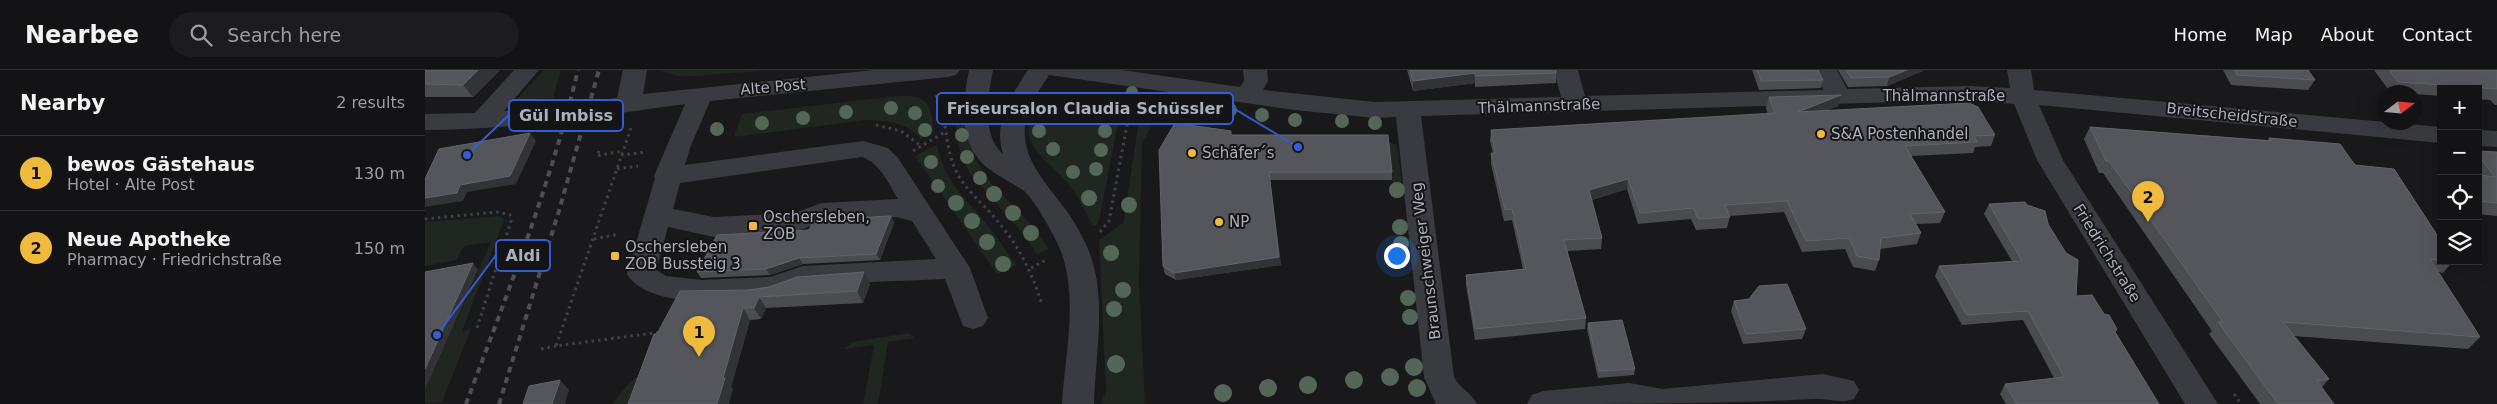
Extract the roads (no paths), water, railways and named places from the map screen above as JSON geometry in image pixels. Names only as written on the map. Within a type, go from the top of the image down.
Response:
[{"type":"street","points":[[481,120],[527,70]]},
{"type":"street","points":[[630,115],[635,70]]},
{"type":"street","name":"Alte Post","points":[[425,122],[630,115],[701,94],[949,70]]},
{"type":"street","points":[[981,70],[976,92],[979,136],[988,154],[1033,186]]},
{"type":"street","points":[[1040,70],[1016,110],[1012,125],[1019,163],[1033,186],[1052,210],[1073,246],[1080,268],[1084,295],[1078,404]]},
{"type":"street","name":"Thälmannstraße","points":[[1057,70],[1120,76],[1247,96],[1334,107],[1408,110],[1968,93],[2023,97]]},
{"type":"street","points":[[1247,96],[1256,81],[1255,70]]},
{"type":"street","points":[[1566,70],[1575,105]]},
{"type":"street","points":[[1825,70],[1839,96]]},
{"type":"street","name":"Friedrichstraße","points":[[2019,70],[2023,97],[2033,125],[2064,183],[2202,404]]},
{"type":"street","points":[[701,94],[667,176],[658,216],[641,274],[659,286],[702,291],[772,288],[803,276],[956,268]]},
{"type":"street","name":"Breitscheidstraße","points":[[2023,97],[2437,135]]},
{"type":"street","name":"Braunschweiger Weg","points":[[1408,110],[1437,390],[1461,404]]},
{"type":"street","points":[[2482,138],[2497,139]]},
{"type":"street","points":[[667,176],[863,149],[879,154],[889,164],[956,268],[973,318]]},
{"type":"street","points":[[658,216],[714,227],[797,222],[822,212],[896,208],[919,213]]},
{"type":"street","points":[[1543,404],[1629,396],[1663,402],[1823,386],[1843,390]]},
{"type":"railway","points":[[466,404],[542,197],[578,70]]},
{"type":"railway","points":[[499,404],[558,214],[599,70]]},
{"type":"place","name":"S&A Postenhandel","points":[[1821,134]]},
{"type":"place","name":"Friseursalon Claudia Schüssler","points":[[1298,147]]},
{"type":"place","name":"Schäfer´s","points":[[1192,153]]},
{"type":"place","name":"Gül Imbiss","points":[[467,155]]},
{"type":"place","name":"NP","points":[[1219,222]]},
{"type":"place","name":"Neue Apotheke","points":[[2148,222]]},
{"type":"place","name":"Oschersleben, ZOB","points":[[753,226]]},
{"type":"place","name":"Oschersleben ZOB Bussteig 3","points":[[615,256]]},
{"type":"place","name":"Aldi","points":[[437,335]]},
{"type":"place","name":"bewos Gästehaus","points":[[699,357]]}]
